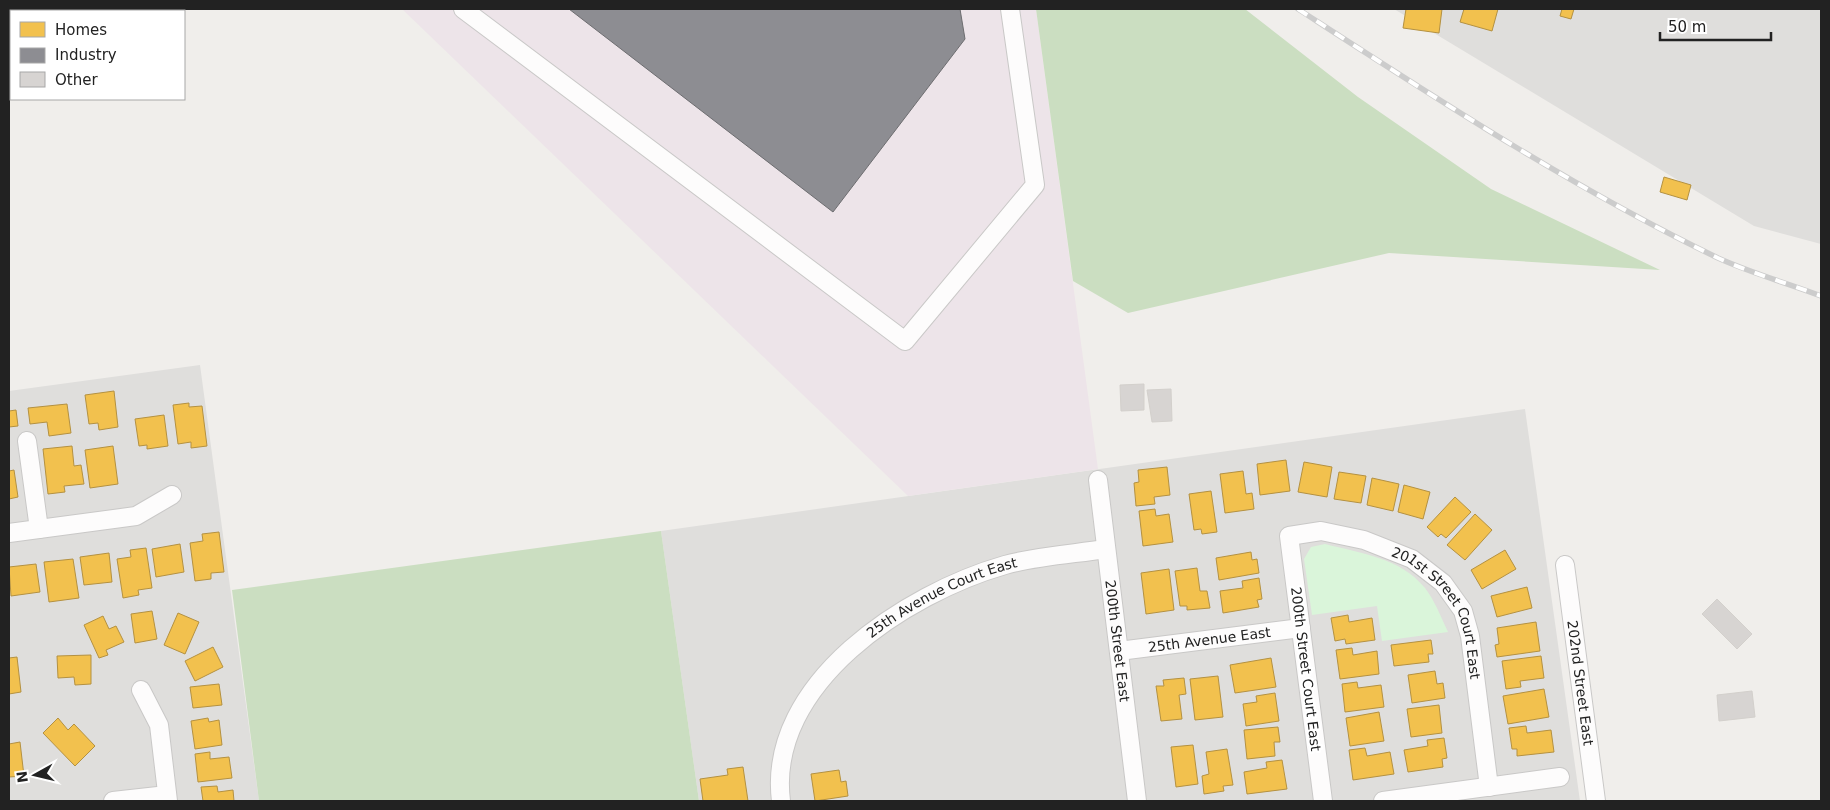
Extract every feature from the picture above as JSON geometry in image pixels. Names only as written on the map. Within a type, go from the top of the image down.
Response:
[{"type":"street","points":[[463,9],[906,341],[1035,185],[1010,9]]},
{"type":"street","points":[[27,440],[39,528]]},
{"type":"street","name":"200th Street East","points":[[1098,480],[1138,801]]},
{"type":"street","points":[[9,532],[136,516],[172,495]]},
{"type":"street","name":"201st Street Court East","points":[[1289,536],[1321,531],[1364,540],[1412,559],[1443,583],[1463,611],[1470,636],[1489,786]]},
{"type":"street","name":"200th Street Court East","points":[[1289,536],[1324,801]]},
{"type":"street","name":"25th Avenue Court East","points":[[781,801],[780,763],[794,722],[807,700],[851,650],[886,622],[921,600],[971,577],[1007,565],[1106,549]]},
{"type":"street","name":"202nd Street East","points":[[1565,565],[1596,801]]},
{"type":"street","name":"25th Avenue East","points":[[1119,651],[1301,628]]},
{"type":"street","points":[[113,801],[168,798],[159,725],[141,690]]},
{"type":"street","points":[[1383,801],[1560,777]]},
{"type":"shaded area","points":[[402,9],[1036,9],[1098,469],[908,496]]},
{"type":"shaded area","points":[[1394,9],[1821,9],[1821,244],[1754,226]]},
{"type":"shaded area","points":[[200,365],[259,801],[9,801],[9,391]]},
{"type":"shaded area","points":[[1525,409],[1580,801],[699,801],[661,531]]},
{"type":"green space","points":[[1036,9],[1245,9],[1358,97],[1491,189],[1660,270],[1389,253],[1128,313],[1073,281]]},
{"type":"green space","points":[[661,531],[699,801],[259,801],[232,590]]},
{"type":"green space","points":[[1325,544],[1379,558],[1404,570],[1415,578],[1429,593],[1448,632],[1382,641],[1377,606],[1312,615],[1304,559],[1311,547]]},
{"type":"building: Homes","points":[[1406,9],[1442,9],[1439,33],[1403,28]]},
{"type":"building: Homes","points":[[1464,9],[1498,9],[1492,31],[1460,22]]},
{"type":"building: Homes","points":[[1562,9],[1574,9],[1571,19],[1560,16]]},
{"type":"building: Homes","points":[[1664,177],[1691,185],[1687,200],[1660,192]]},
{"type":"building: Homes","points":[[114,391],[118,427],[99,430],[98,423],[89,424],[85,395]]},
{"type":"building: Homes","points":[[189,403],[189,407],[202,406],[207,446],[191,448],[191,442],[178,444],[173,405]]},
{"type":"building: Homes","points":[[67,404],[71,433],[49,436],[47,422],[30,424],[28,408]]},
{"type":"building: Homes","points":[[16,410],[18,426],[9,427],[9,411]]},
{"type":"building: Homes","points":[[164,415],[168,446],[147,449],[147,445],[139,446],[135,419]]},
{"type":"building: Homes","points":[[72,446],[74,466],[81,465],[84,484],[64,486],[65,492],[48,494],[43,449]]},
{"type":"building: Homes","points":[[113,446],[118,484],[90,488],[85,450]]},
{"type":"building: Homes","points":[[1286,460],[1290,491],[1260,495],[1257,464]]},
{"type":"building: Homes","points":[[1304,462],[1332,467],[1327,497],[1298,492]]},
{"type":"building: Homes","points":[[1167,467],[1170,495],[1154,497],[1155,504],[1136,506],[1134,483],[1139,482],[1138,470]]},
{"type":"building: Homes","points":[[14,470],[18,497],[9,499],[9,471]]},
{"type":"building: Homes","points":[[1243,471],[1246,494],[1252,493],[1254,509],[1225,513],[1220,474]]},
{"type":"building: Homes","points":[[1339,472],[1366,476],[1361,503],[1334,499]]},
{"type":"building: Homes","points":[[1372,478],[1399,484],[1393,511],[1367,505]]},
{"type":"building: Homes","points":[[1404,485],[1430,492],[1423,519],[1398,512]]},
{"type":"building: Homes","points":[[1211,491],[1217,532],[1202,534],[1201,529],[1194,530],[1189,494]]},
{"type":"building: Homes","points":[[1455,497],[1471,512],[1446,538],[1441,534],[1438,537],[1427,527]]},
{"type":"building: Homes","points":[[1155,509],[1156,516],[1169,514],[1173,542],[1143,546],[1139,511]]},
{"type":"building: Homes","points":[[1475,514],[1492,530],[1465,560],[1447,545]]},
{"type":"building: Homes","points":[[219,532],[224,572],[211,573],[211,579],[195,581],[190,543],[203,541],[202,534]]},
{"type":"building: Homes","points":[[180,544],[184,572],[156,577],[152,549]]},
{"type":"building: Homes","points":[[146,548],[152,588],[138,590],[139,595],[123,598],[117,559],[131,557],[130,550]]},
{"type":"building: Homes","points":[[1505,550],[1516,569],[1482,589],[1471,570]]},
{"type":"building: Homes","points":[[1251,552],[1252,560],[1257,559],[1259,573],[1219,580],[1216,558]]},
{"type":"building: Homes","points":[[109,553],[112,582],[84,585],[80,557]]},
{"type":"building: Homes","points":[[73,559],[79,598],[49,602],[44,562]]},
{"type":"building: Homes","points":[[36,564],[40,592],[11,596],[9,567]]},
{"type":"building: Homes","points":[[1197,568],[1200,591],[1207,591],[1210,608],[1187,610],[1187,606],[1180,606],[1175,571]]},
{"type":"building: Homes","points":[[1169,569],[1174,610],[1146,614],[1141,573]]},
{"type":"building: Homes","points":[[1259,578],[1262,599],[1257,600],[1259,607],[1223,613],[1220,591],[1243,588],[1242,581]]},
{"type":"building: Homes","points":[[1527,587],[1532,608],[1497,617],[1491,596]]},
{"type":"building: Homes","points":[[152,611],[157,639],[135,643],[131,614]]},
{"type":"building: Homes","points":[[178,613],[199,622],[185,654],[164,645]]},
{"type":"building: Homes","points":[[1348,615],[1349,622],[1372,618],[1375,640],[1346,644],[1345,639],[1335,641],[1331,618]]},
{"type":"building: Homes","points":[[103,616],[109,629],[116,626],[124,642],[106,650],[108,655],[99,658],[84,625]]},
{"type":"building: Homes","points":[[1536,622],[1540,651],[1497,657],[1495,645],[1499,644],[1497,628]]},
{"type":"building: Homes","points":[[1431,640],[1433,654],[1428,654],[1429,662],[1394,666],[1391,645]]},
{"type":"building: Homes","points":[[213,647],[223,667],[195,681],[185,661]]},
{"type":"building: Homes","points":[[1352,648],[1353,655],[1377,651],[1379,674],[1340,679],[1336,650]]},
{"type":"building: Homes","points":[[91,655],[91,684],[75,685],[74,677],[58,678],[57,656]]},
{"type":"building: Homes","points":[[1541,656],[1544,678],[1520,681],[1521,687],[1506,689],[1502,661]]},
{"type":"building: Homes","points":[[17,657],[21,692],[9,694],[9,658]]},
{"type":"building: Homes","points":[[1271,658],[1276,687],[1235,693],[1230,665]]},
{"type":"building: Homes","points":[[1435,671],[1437,684],[1443,683],[1445,698],[1412,703],[1408,675]]},
{"type":"building: Homes","points":[[1218,676],[1223,717],[1195,720],[1190,679]]},
{"type":"building: Homes","points":[[1184,678],[1186,694],[1179,695],[1182,719],[1161,721],[1156,686],[1164,686],[1163,680]]},
{"type":"building: Homes","points":[[1357,682],[1358,688],[1381,685],[1384,707],[1345,712],[1342,684]]},
{"type":"building: Homes","points":[[219,684],[222,705],[193,708],[190,687]]},
{"type":"building: Homes","points":[[1544,689],[1549,717],[1508,724],[1503,696]]},
{"type":"building: Homes","points":[[1275,693],[1279,721],[1246,726],[1243,704],[1257,702],[1256,696]]},
{"type":"building: Homes","points":[[1439,705],[1442,733],[1411,737],[1407,709]]},
{"type":"building: Homes","points":[[1379,712],[1384,741],[1350,746],[1346,718]]},
{"type":"building: Homes","points":[[58,718],[68,730],[74,724],[95,746],[75,766],[43,733]]},
{"type":"building: Homes","points":[[208,718],[209,722],[219,720],[222,745],[195,749],[191,721]]},
{"type":"building: Homes","points":[[1526,726],[1527,733],[1551,730],[1554,752],[1517,756],[1517,749],[1512,749],[1509,728]]},
{"type":"building: Homes","points":[[1278,727],[1280,742],[1274,742],[1275,756],[1247,759],[1244,730]]},
{"type":"building: Homes","points":[[1444,738],[1447,758],[1442,759],[1443,767],[1408,772],[1404,750],[1428,746],[1427,740]]},
{"type":"building: Homes","points":[[20,742],[24,776],[9,777],[9,744]]},
{"type":"building: Homes","points":[[1193,745],[1198,784],[1176,787],[1171,747]]},
{"type":"building: Homes","points":[[1365,748],[1367,756],[1390,752],[1394,774],[1353,780],[1349,750]]},
{"type":"building: Homes","points":[[1227,749],[1233,785],[1223,786],[1224,791],[1204,794],[1202,776],[1209,774],[1206,752]]},
{"type":"building: Homes","points":[[210,752],[210,759],[229,757],[232,778],[198,782],[195,754]]},
{"type":"building: Homes","points":[[1282,760],[1287,789],[1247,794],[1244,772],[1267,768],[1266,762]]},
{"type":"building: Homes","points":[[743,767],[748,801],[703,801],[700,779],[728,775],[727,769]]},
{"type":"building: Homes","points":[[839,770],[841,782],[846,781],[848,796],[815,801],[811,774]]},
{"type":"building: Homes","points":[[217,786],[218,792],[233,790],[234,801],[203,801],[201,787]]},
{"type":"building: Industry","points":[[569,9],[960,9],[965,39],[833,212]]},
{"type":"building: Other","points":[[1144,384],[1144,410],[1121,411],[1120,385]]},
{"type":"building: Other","points":[[1171,389],[1172,421],[1152,422],[1147,390]]},
{"type":"building: Other","points":[[1717,599],[1752,634],[1737,649],[1702,614]]},
{"type":"building: Other","points":[[1752,691],[1755,717],[1719,721],[1717,695]]},
{"type":"railway","points":[[1298,9],[1504,140],[1609,202],[1718,258],[1821,296]]}]
